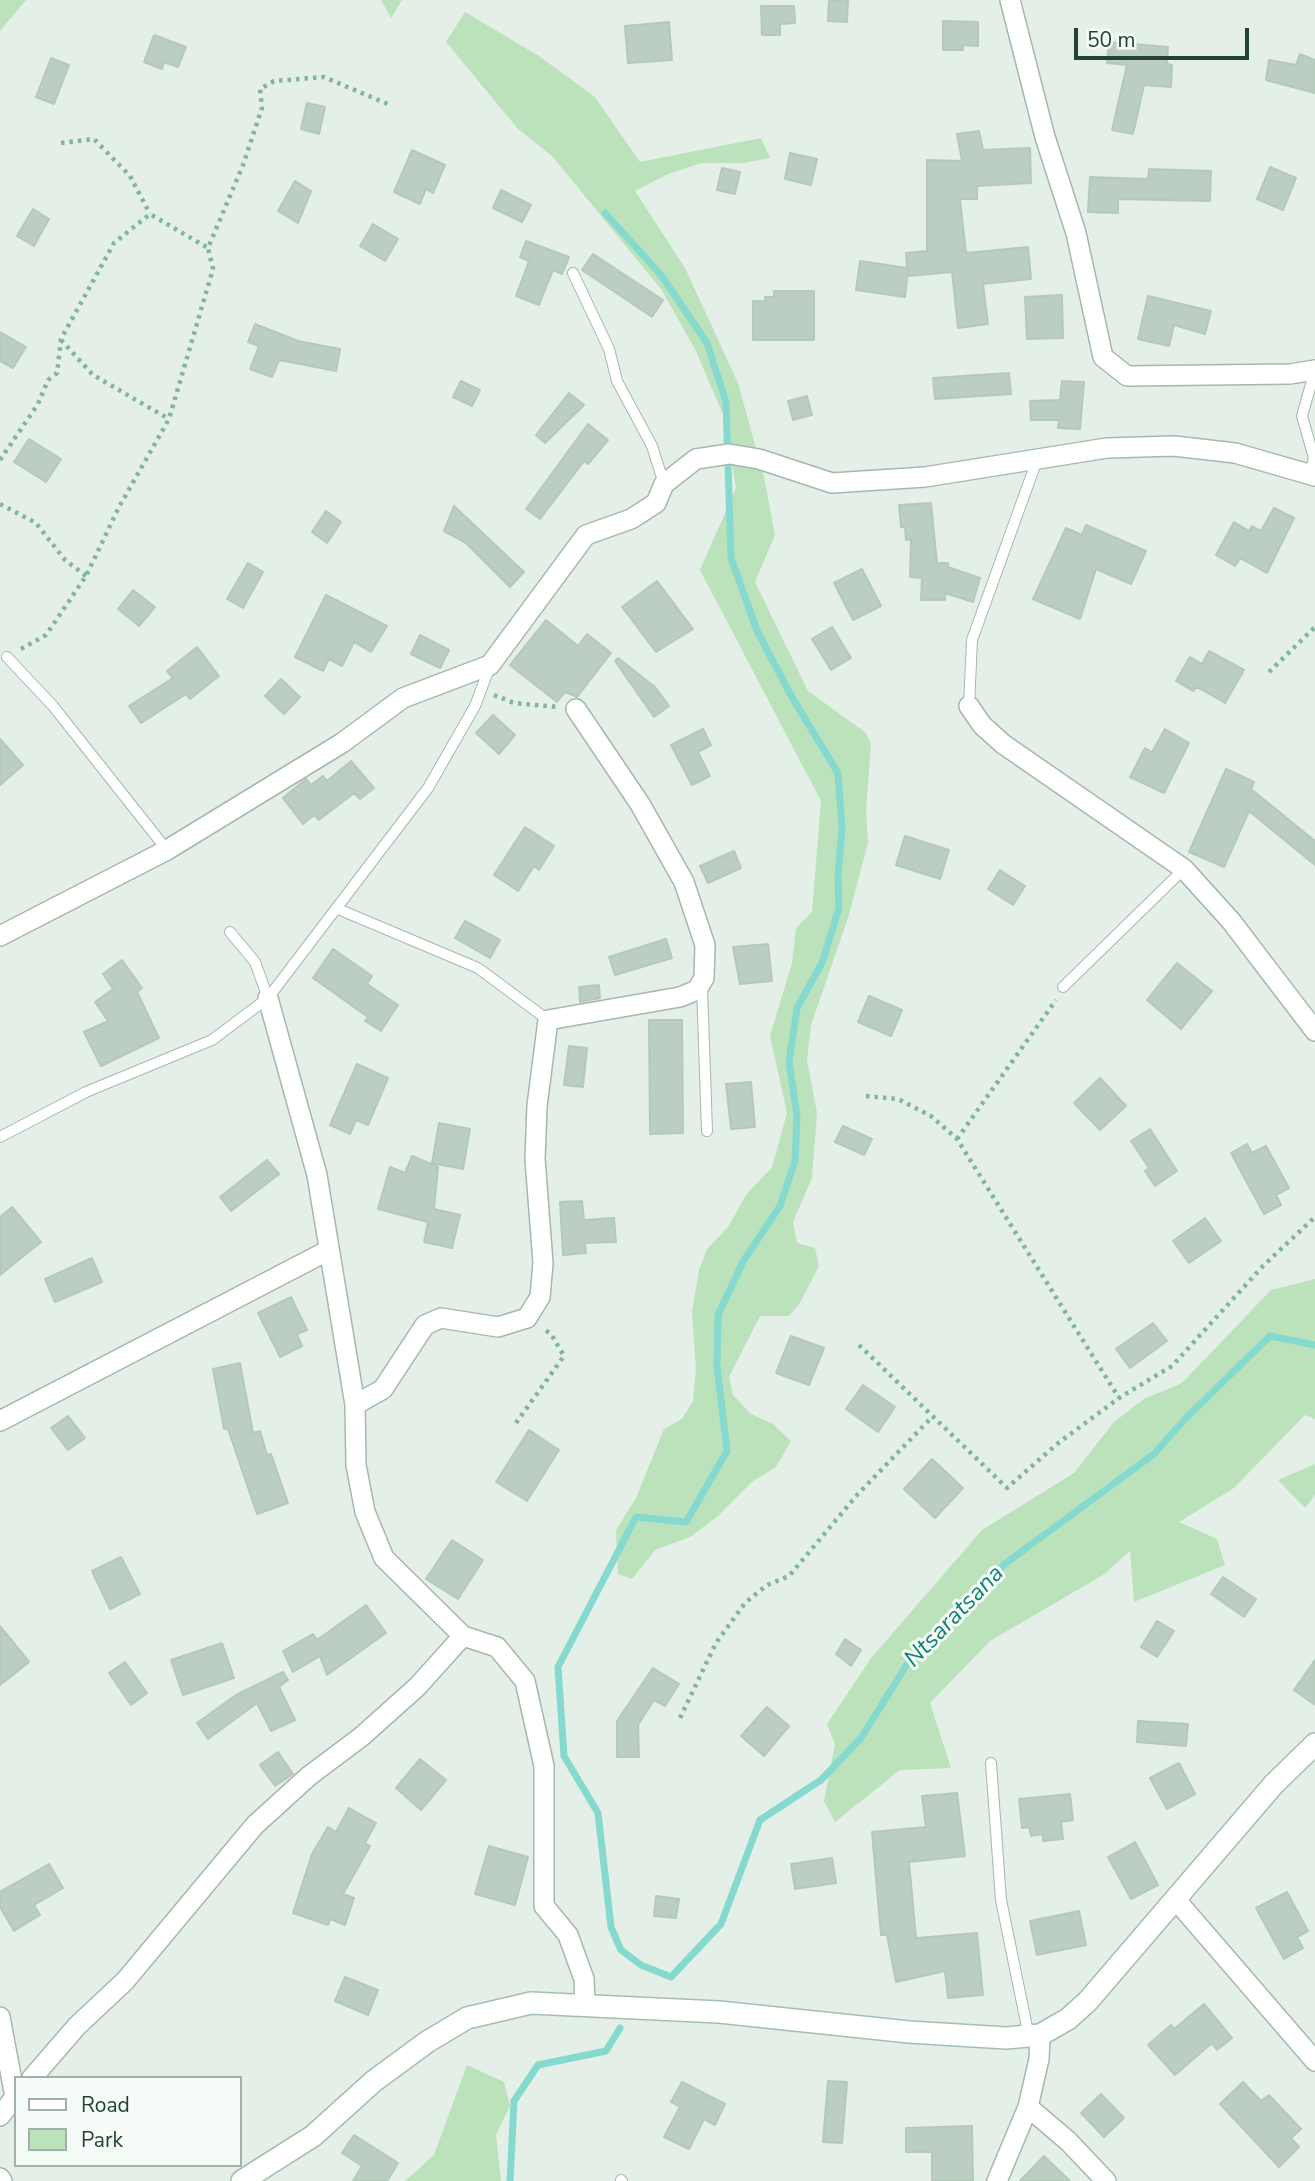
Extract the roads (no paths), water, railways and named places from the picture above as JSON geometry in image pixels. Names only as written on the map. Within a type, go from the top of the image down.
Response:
[{"type":"street","points":[[1010,0],[1045,137],[1076,233],[1103,357],[1127,376],[1277,374],[1315,370]]},
{"type":"street","points":[[0,936],[167,850],[342,743],[403,698],[490,665],[586,534],[631,519],[656,503],[664,484],[696,459],[729,454],[759,459],[832,483],[925,477],[1107,448],[1174,446],[1235,453],[1312,474]]},
{"type":"street","points":[[970,706],[982,725],[1003,744],[1184,869],[1231,921],[1315,1031]]},
{"type":"street","points":[[355,1405],[383,1389],[425,1325],[441,1318],[498,1326],[527,1318],[540,1297],[543,1263],[534,1159],[537,1106],[548,1020],[680,997],[697,990],[705,978],[705,944],[684,883],[640,804],[576,709]]},
{"type":"street","points":[[268,998],[317,1175],[355,1405],[356,1465],[365,1512],[384,1559],[463,1636],[497,1647],[525,1681],[544,1766],[544,1906],[568,1935],[584,1979],[585,2004]]},
{"type":"street","points":[[0,1421],[329,1250]]},
{"type":"street","points":[[34,2076],[77,2026],[125,1981],[255,1825],[417,1687],[463,1636]]},
{"type":"street","points":[[242,2181],[313,2136],[374,2081],[427,2042],[467,2018],[531,2003],[752,2014],[909,2032],[1035,2036],[1068,2019],[1088,2001],[1274,1784],[1315,1744]]},
{"type":"street","points":[[1176,1900],[1315,2061]]},
{"type":"street","points":[[0,2017],[14,2091]]},
{"type":"street","points":[[996,2181],[1028,2107],[1039,2059],[1035,2036]]},
{"type":"street","points":[[0,2116],[14,2097]]},
{"type":"street","points":[[1028,2107],[1068,2141],[1106,2181]]},
{"type":"lane","points":[[573,274],[610,349],[617,381],[652,446],[664,484]]},
{"type":"lane","points":[[1312,474],[1314,458],[1302,416],[1315,370]]},
{"type":"lane","points":[[970,706],[972,640],[1037,460]]},
{"type":"lane","points":[[7,657],[61,716],[167,850]]},
{"type":"lane","points":[[0,1137],[86,1092],[212,1040],[268,998],[428,788],[481,691],[490,665]]},
{"type":"lane","points":[[1063,987],[1184,869]]},
{"type":"lane","points":[[338,909],[478,968],[548,1020]]},
{"type":"lane","points":[[230,932],[255,962],[268,998]]},
{"type":"lane","points":[[701,983],[707,1131]]},
{"type":"lane","points":[[991,1763],[1001,1900],[1035,2036]]},
{"type":"waterway","points":[[605,213],[661,275],[707,343],[726,402],[731,558],[757,631],[793,699],[838,773],[842,828],[838,877],[839,908],[822,963],[797,1008],[789,1062],[797,1116],[795,1161],[780,1206],[744,1260],[718,1315],[717,1366],[727,1451],[686,1522],[636,1517],[558,1667],[564,1756],[598,1813],[611,1927],[621,1950],[641,1965],[671,1977],[721,1924],[760,1820],[821,1780],[861,1738],[909,1661],[1006,1563],[1154,1454],[1185,1419],[1270,1336],[1315,1345]]},
{"type":"waterway","name":"Ntsaratsana","points":[[510,2181],[514,2101],[538,2065],[606,2051],[620,2028]]}]
